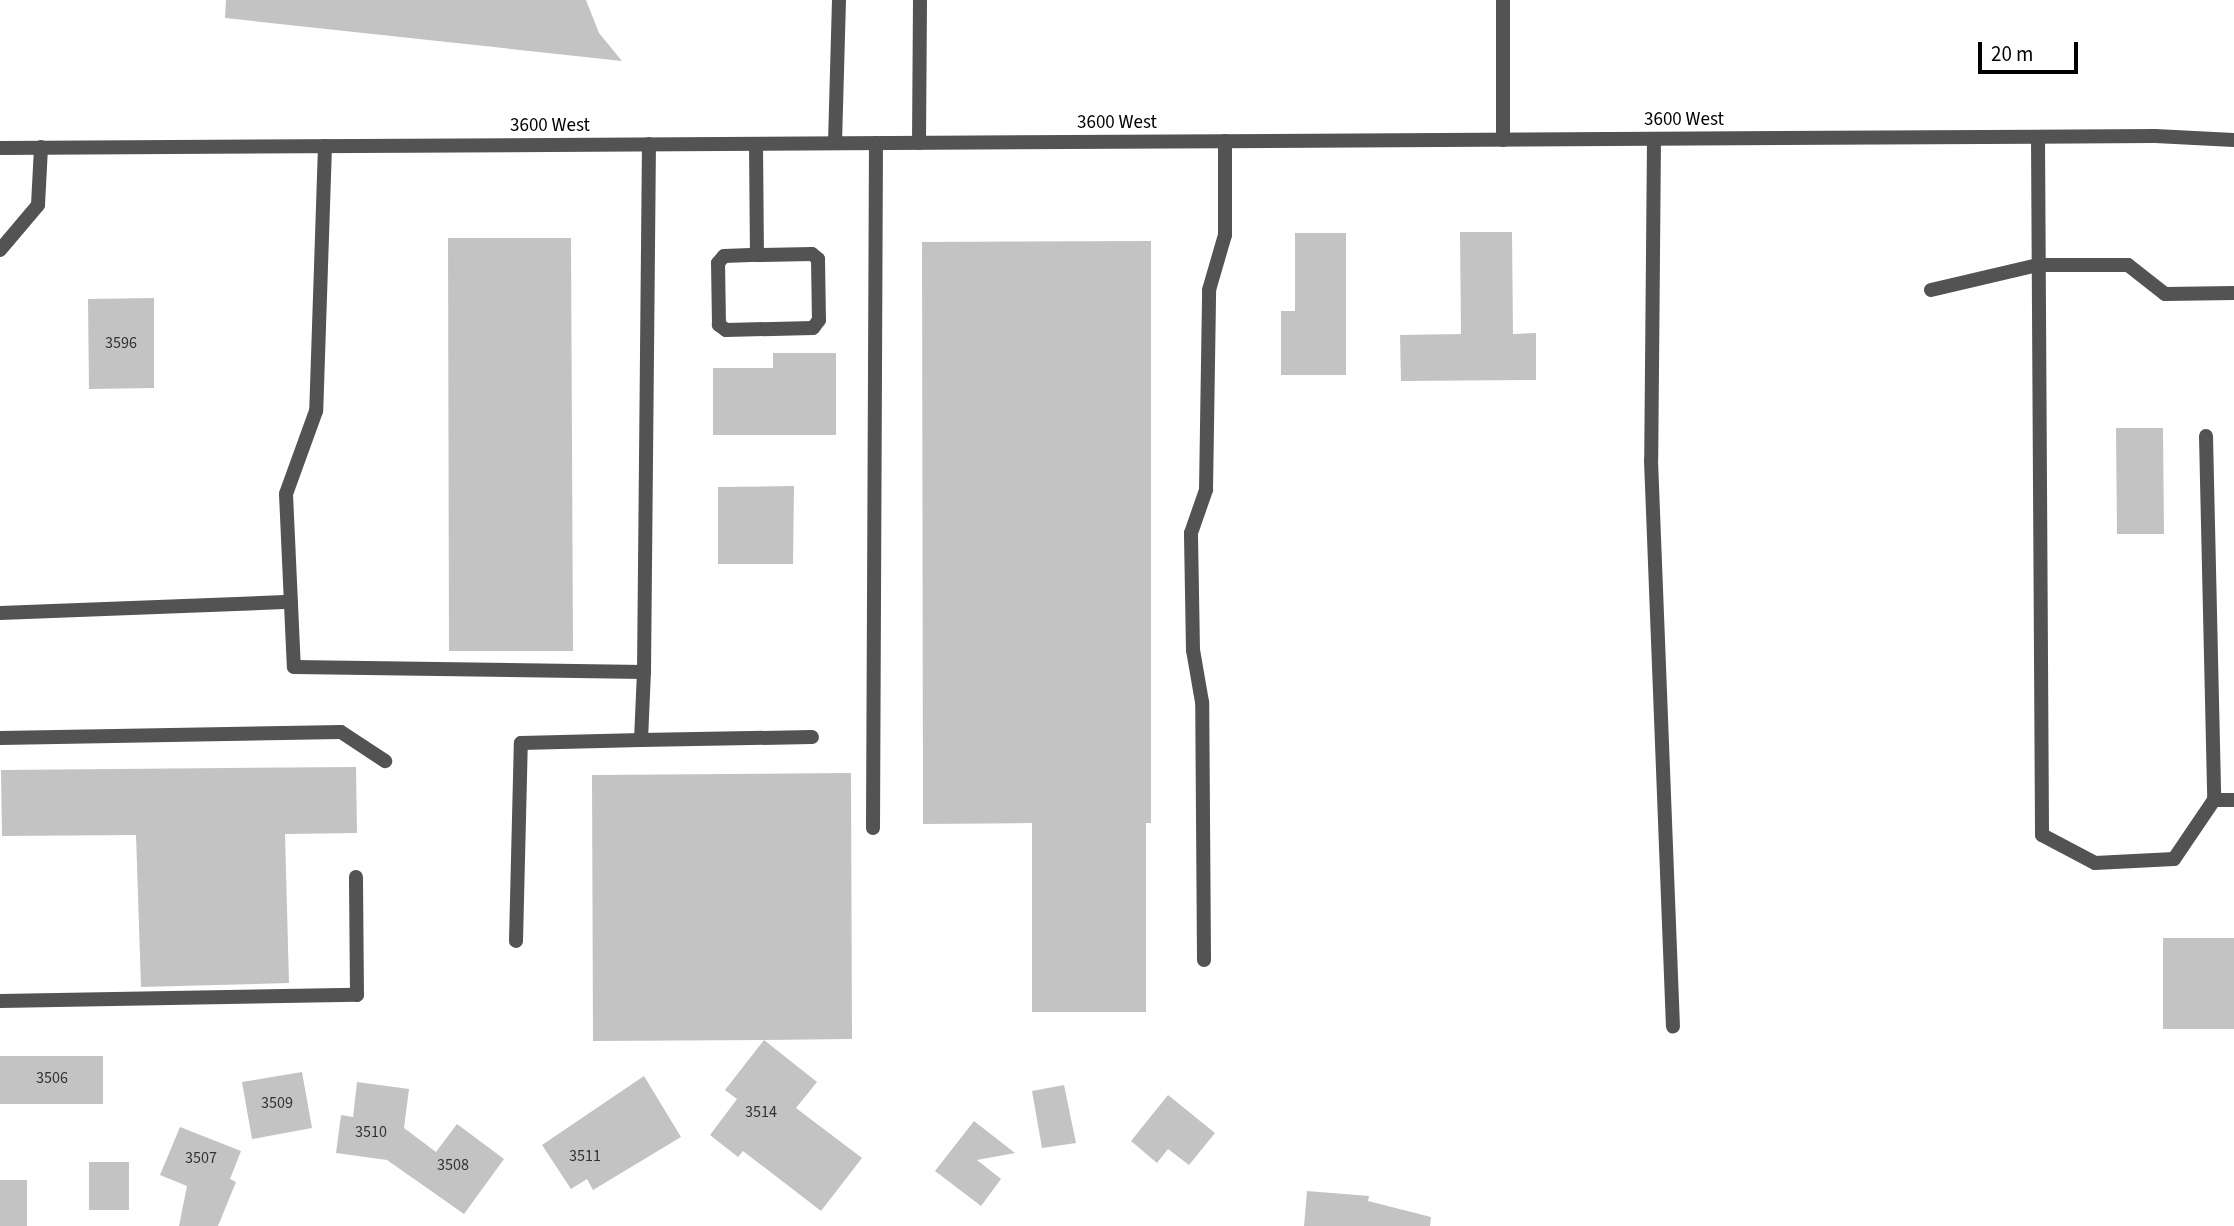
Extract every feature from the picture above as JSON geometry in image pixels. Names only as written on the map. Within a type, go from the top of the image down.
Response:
[{"type":"street","points":[[835,143],[839,0]]},
{"type":"street","points":[[919,143],[920,0]]},
{"type":"street","points":[[1503,0],[1503,140]]},
{"type":"street","points":[[2038,137],[2042,835],[2095,863],[2174,859],[2214,800],[2206,436]]},
{"type":"street","name":"3600 West","points":[[0,148],[2038,137],[2234,141]]},
{"type":"street","points":[[1654,139],[1651,460],[1673,1027]]},
{"type":"street","points":[[1204,960],[1202,702],[1193,650],[1191,533],[1206,490],[1209,290],[1225,235],[1225,141]]},
{"type":"street","points":[[873,828],[876,143]]},
{"type":"street","points":[[641,740],[649,144]]},
{"type":"street","points":[[756,144],[757,255]]},
{"type":"street","points":[[325,146],[316,411],[286,494],[295,667],[644,672]]},
{"type":"street","points":[[0,250],[38,205],[41,147]]},
{"type":"street","points":[[811,254],[818,258],[819,320],[813,328],[726,330],[719,326],[718,263],[724,256],[757,255],[811,254]]},
{"type":"street","points":[[1931,290],[2038,265],[2128,265],[2165,294],[2234,293]]},
{"type":"street","points":[[0,612],[291,602]]},
{"type":"street","points":[[0,738],[341,732],[385,761]]},
{"type":"street","points":[[516,941],[521,743],[812,737]]},
{"type":"street","points":[[2214,800],[2234,800]]},
{"type":"street","points":[[0,1001],[357,995],[356,877]]},
{"type":"building","points":[[226,0],[586,0],[599,33],[622,61],[225,18]]},
{"type":"building","points":[[1460,232],[1512,232],[1513,334],[1536,333],[1536,380],[1401,381],[1400,335],[1461,334]]},
{"type":"building","points":[[1295,233],[1346,233],[1346,375],[1281,375],[1281,311],[1295,311]]},
{"type":"building","points":[[448,238],[571,238],[573,651],[449,651]]},
{"type":"building","points":[[1151,241],[1151,823],[1146,823],[1146,1012],[1032,1012],[1032,823],[923,824],[922,242]]},
{"type":"building","points":[[154,298],[154,388],[89,389],[88,299]]},
{"type":"building","points":[[773,353],[836,353],[836,435],[713,435],[713,368],[773,368]]},
{"type":"building","points":[[2116,428],[2163,428],[2164,534],[2117,534]]},
{"type":"building","points":[[794,486],[793,564],[718,564],[718,487]]},
{"type":"building","points":[[356,767],[357,833],[285,834],[289,983],[141,987],[136,835],[2,836],[1,770]]},
{"type":"building","points":[[851,773],[852,1039],[593,1041],[592,775]]},
{"type":"building","points":[[2163,938],[2234,938],[2234,1029],[2163,1029]]},
{"type":"building","points":[[764,1040],[817,1082],[796,1108],[862,1158],[821,1211],[743,1151],[738,1157],[710,1135],[737,1099],[725,1090]]},
{"type":"building","points":[[0,1056],[103,1056],[103,1104],[0,1104]]},
{"type":"building","points":[[302,1072],[312,1128],[252,1139],[242,1082]]},
{"type":"building","points":[[644,1076],[681,1137],[593,1190],[587,1179],[571,1189],[542,1145]]},
{"type":"building","points":[[357,1082],[409,1089],[404,1128],[436,1152],[457,1124],[504,1159],[464,1214],[387,1160],[336,1153],[341,1115],[353,1117]]},
{"type":"building","points":[[1064,1085],[1076,1143],[1042,1148],[1032,1091]]},
{"type":"building","points":[[1168,1095],[1215,1133],[1189,1165],[1168,1149],[1157,1163],[1131,1141]]},
{"type":"building","points":[[974,1121],[1015,1153],[977,1160],[1001,1179],[981,1206],[935,1171]]},
{"type":"building","points":[[180,1127],[241,1151],[230,1179],[236,1182],[218,1226],[179,1226],[187,1186],[160,1175]]},
{"type":"building","points":[[89,1162],[129,1162],[129,1210],[89,1210]]},
{"type":"building","points":[[0,1180],[27,1180],[27,1226],[0,1226]]},
{"type":"building","points":[[1307,1191],[1369,1196],[1368,1201],[1431,1217],[1430,1226],[1304,1226]]}]
